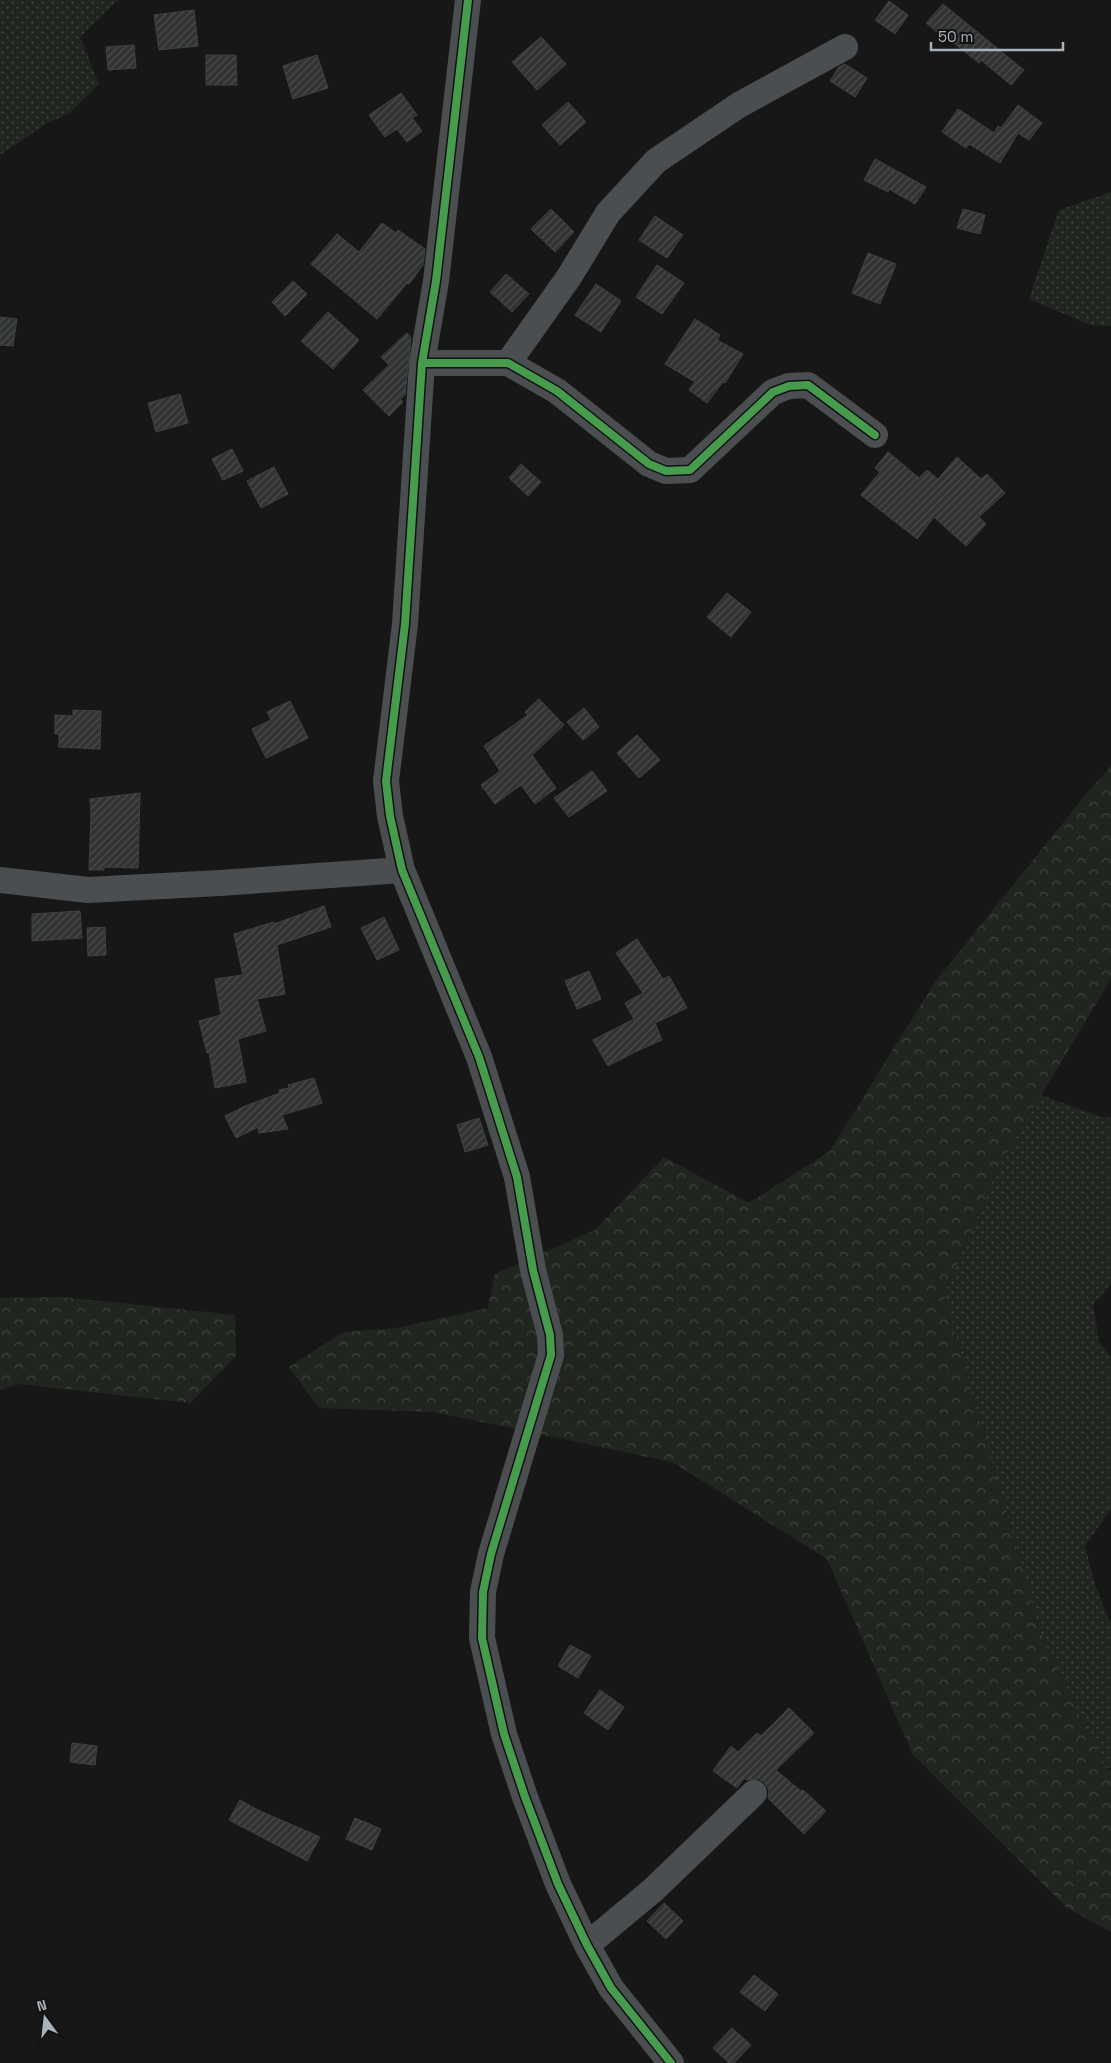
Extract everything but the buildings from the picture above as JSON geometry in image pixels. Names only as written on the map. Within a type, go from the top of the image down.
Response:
[{"type":"street","points":[[468,0],[436,281],[422,363],[404,624],[386,780],[390,816],[402,870],[479,1057],[517,1177],[533,1270],[550,1335],[551,1355],[482,1592],[482,1638],[504,1734],[525,1797],[558,1884],[587,1945],[611,1988],[671,2063]]},
{"type":"street","points":[[508,363],[569,277],[608,213],[656,161],[740,105],[845,47]]},
{"type":"street","points":[[422,363],[508,363],[558,392],[649,464],[666,470],[690,470],[773,392],[789,386],[808,385],[875,435]]},
{"type":"street","points":[[0,880],[88,890],[402,870]]},
{"type":"street","points":[[587,1945],[653,1890],[754,1793]]},
{"type":"green space","points":[[0,0],[118,0],[80,37],[99,84],[71,112],[46,124],[0,155]]},
{"type":"green space","points":[[1111,192],[1111,326],[1090,325],[1029,299],[1059,210]]},
{"type":"green space","points":[[1111,766],[1111,979],[999,1166],[944,1294],[1042,1637],[1106,1769],[1111,1771],[1111,1932],[1067,1908],[913,1755],[827,1559],[672,1462],[434,1412],[319,1408],[289,1367],[343,1332],[397,1328],[488,1308],[495,1274],[595,1230],[664,1157],[749,1203],[830,1151],[935,982],[1087,793]]},
{"type":"green space","points":[[1041,1095],[1101,1117],[1111,1118],[1111,1284],[1093,1305],[1099,1342],[1111,1356],[1111,1509],[1085,1546],[1095,1584],[1108,1619],[1111,1620],[1111,1767],[1106,1769],[1042,1637],[944,1294],[999,1166]]},
{"type":"green space","points":[[62,1297],[235,1315],[236,1356],[190,1403],[19,1384],[0,1390],[0,1298]]},
{"type":"cycle path","points":[[468,0],[436,281],[422,363],[405,624],[386,781],[390,816],[402,870],[479,1057],[517,1177],[533,1270],[550,1335],[551,1355],[491,1554],[483,1592],[482,1638],[504,1734],[525,1797],[558,1884],[587,1945],[611,1988],[671,2063]]},
{"type":"cycle path","points":[[422,363],[508,363],[557,391],[649,464],[666,471],[690,470],[773,392],[789,386],[808,385],[875,435]]}]
